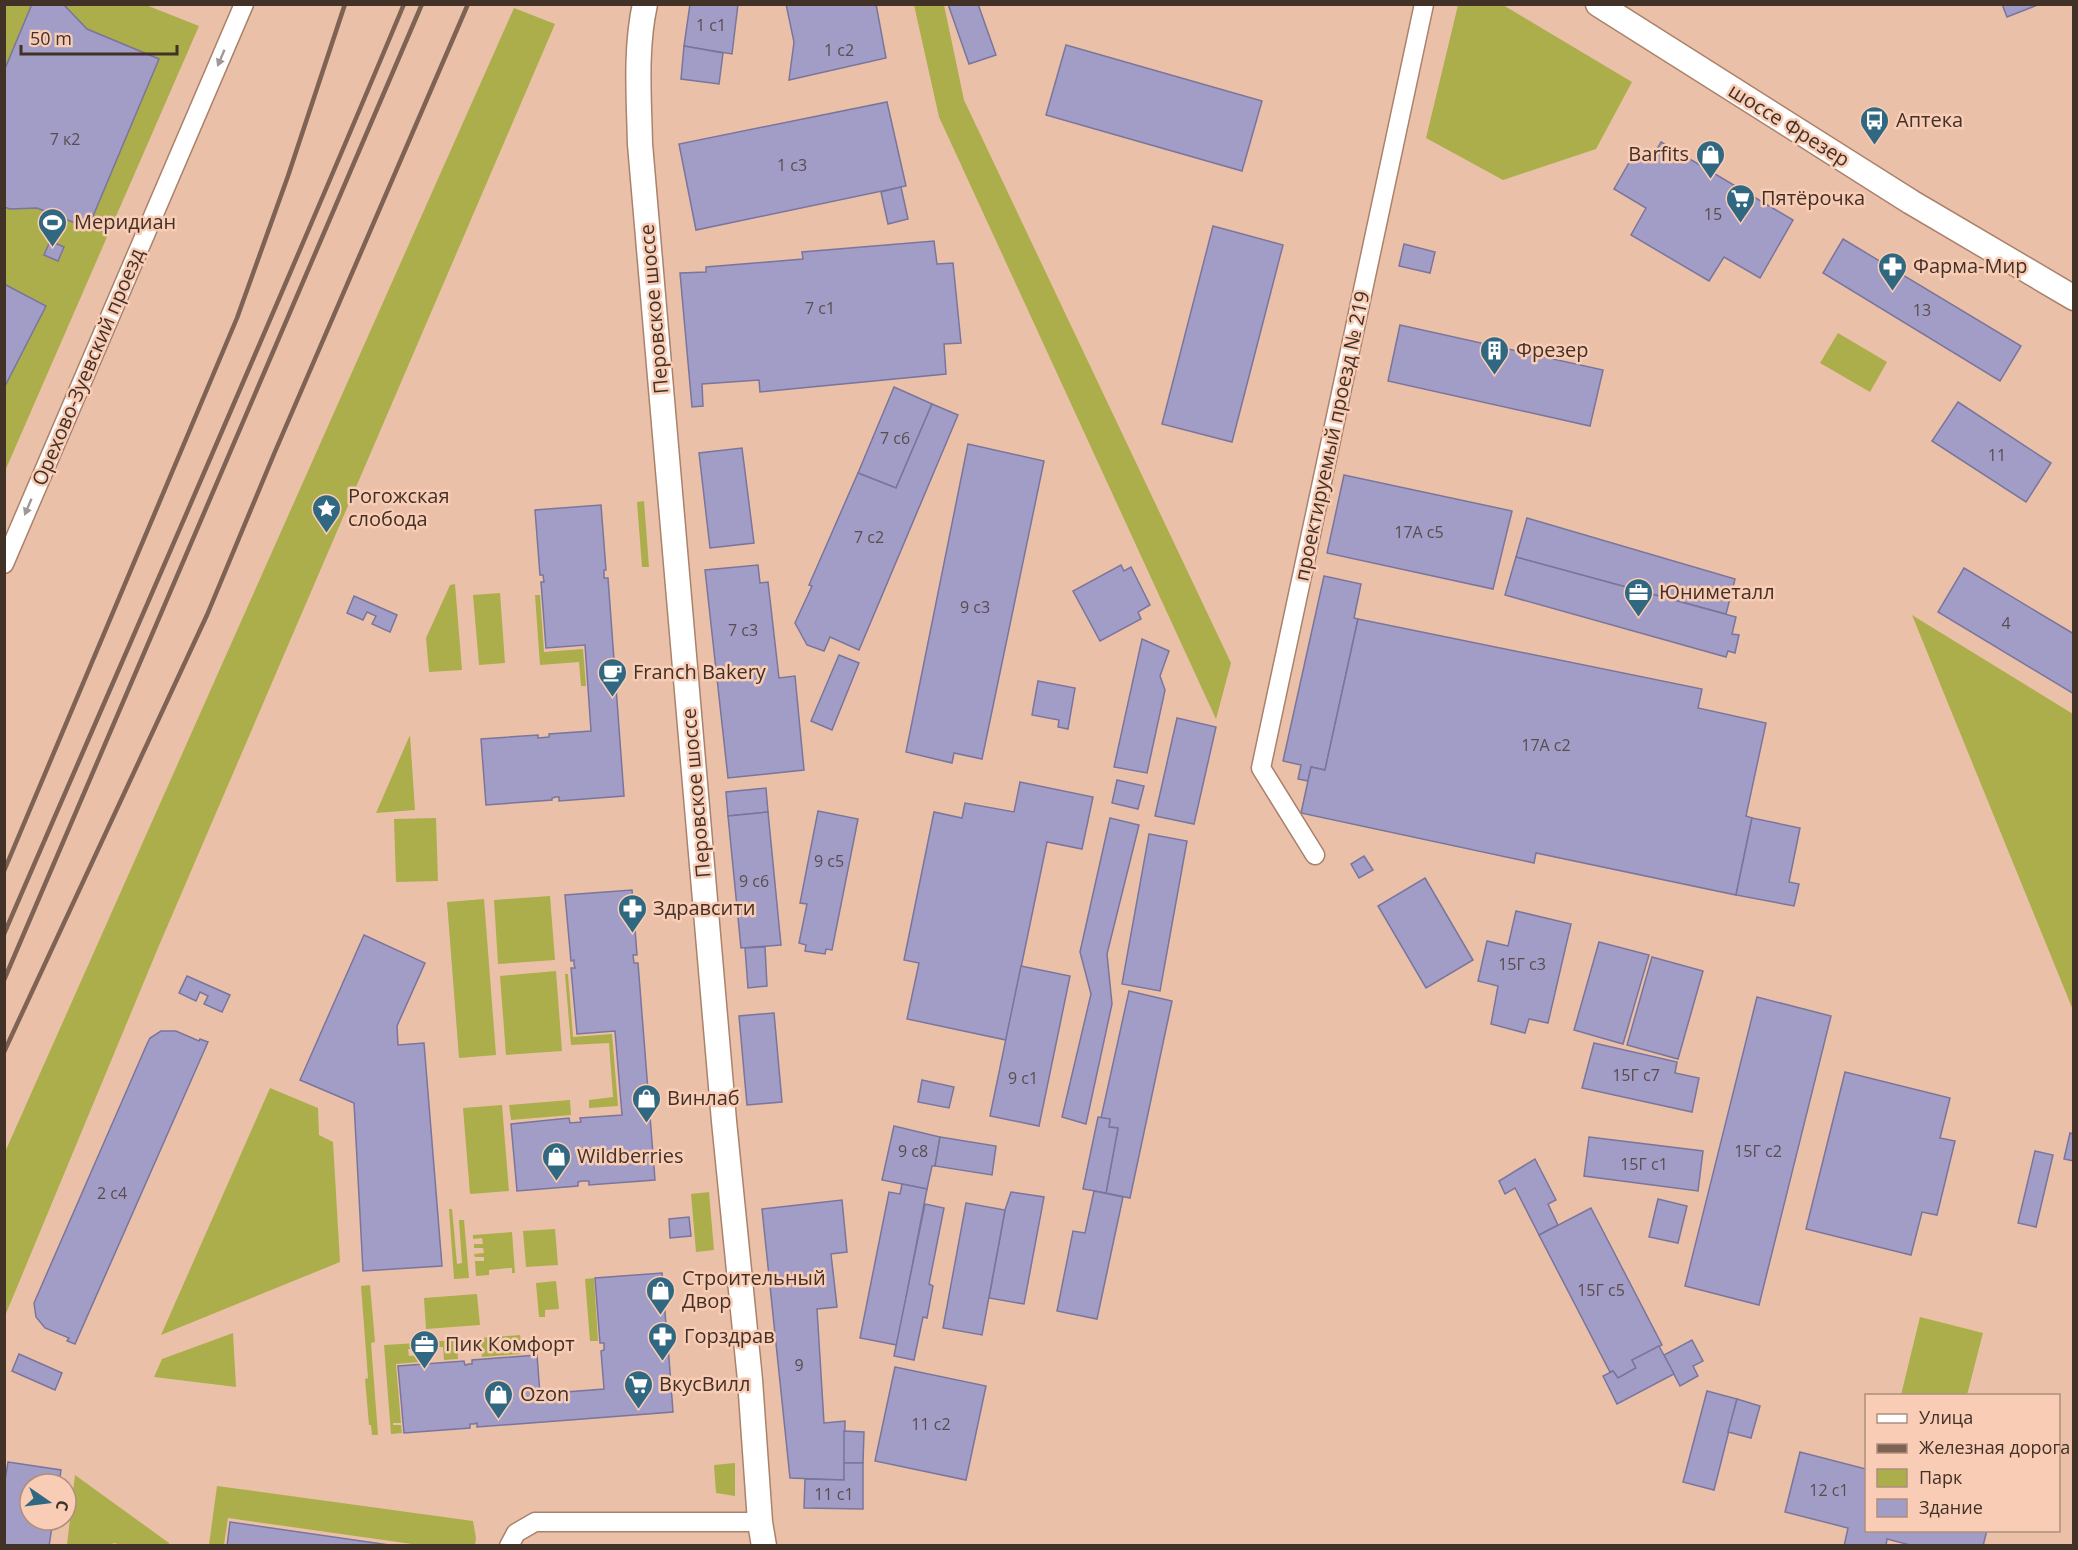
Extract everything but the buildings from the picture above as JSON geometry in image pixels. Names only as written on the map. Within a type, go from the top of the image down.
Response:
[{"type":"street","name":"Орехово-Зуевский проезд","points":[[4,564],[244,4]]},
{"type":"street","name":"Перовское шоссе","points":[[645,4],[639,65],[640,144],[723,1109],[764,1545]]},
{"type":"street","name":"проектируемый проезд № 219","points":[[1315,855],[1261,768],[1424,4]]},
{"type":"street","name":"шоссе Фрезер","points":[[1598,4],[1902,197],[2073,298]]},
{"type":"street","points":[[509,1545],[516,1533],[535,1522],[760,1521]]},
{"type":"green space","name":"Меридиан","points":[[5,5],[146,5],[199,26],[5,471]]},
{"type":"green space","points":[[914,5],[944,5],[964,100],[1231,663],[1216,719],[939,117]]},
{"type":"green space","points":[[1458,5],[1503,5],[1632,82],[1596,149],[1503,180],[1426,138]]},
{"type":"green space","points":[[514,8],[555,24],[158,948],[5,1316],[5,1152]]},
{"type":"green space","points":[[1838,333],[1887,362],[1870,392],[1820,363]]},
{"type":"green space","points":[[644,501],[649,567],[642,567],[637,502]]},
{"type":"green space","points":[[455,584],[462,670],[429,672],[426,638],[450,585]]},
{"type":"green space","points":[[500,593],[505,663],[479,665],[473,595]]},
{"type":"green space","points":[[535,595],[540,595],[544,652],[583,649],[586,686],[581,686],[579,662],[540,665]]},
{"type":"green space","points":[[1912,615],[2073,714],[2073,1010]]},
{"type":"green space","points":[[410,735],[415,810],[376,813]]},
{"type":"green space","points":[[436,818],[438,881],[396,882],[394,819]]},
{"type":"green space","points":[[550,896],[555,960],[498,964],[494,900]]},
{"type":"green space","points":[[484,899],[496,1055],[459,1058],[447,902]]},
{"type":"green space","points":[[556,971],[562,1051],[506,1055],[500,976]]},
{"type":"green space","points":[[565,974],[568,974],[573,1037],[612,1034],[618,1106],[589,1108],[589,1100],[613,1097],[609,1043],[571,1045]]},
{"type":"green space","points":[[270,1088],[318,1108],[319,1135],[333,1142],[340,1262],[161,1335]]},
{"type":"green space","points":[[570,1100],[571,1115],[511,1120],[509,1105]]},
{"type":"green space","points":[[502,1105],[509,1191],[470,1194],[463,1108]]},
{"type":"green space","points":[[709,1192],[714,1250],[696,1252],[691,1194]]},
{"type":"green space","points":[[449,1209],[452,1209],[457,1264],[462,1263],[459,1220],[464,1220],[469,1278],[454,1279]]},
{"type":"green space","points":[[555,1229],[558,1265],[526,1267],[523,1231]]},
{"type":"green space","points":[[512,1232],[515,1273],[512,1273],[512,1268],[509,1268],[489,1270],[489,1275],[476,1276],[475,1261],[484,1261],[484,1257],[475,1257],[474,1254],[484,1253],[483,1248],[474,1248],[474,1244],[483,1244],[482,1238],[473,1239],[473,1235]]},
{"type":"green space","points":[[594,1278],[598,1341],[590,1341],[585,1279]]},
{"type":"green space","points":[[556,1281],[559,1309],[545,1310],[545,1317],[539,1317],[536,1283]]},
{"type":"green space","points":[[370,1285],[375,1342],[371,1343],[378,1435],[372,1435],[371,1425],[369,1425],[365,1379],[368,1378],[361,1286]]},
{"type":"green space","points":[[477,1294],[480,1325],[426,1329],[424,1298]]},
{"type":"green space","points":[[1920,1317],[1983,1333],[1967,1394],[1901,1394]]},
{"type":"green space","points":[[233,1333],[236,1387],[154,1377],[162,1359]]},
{"type":"green space","points":[[520,1335],[521,1340],[490,1343],[490,1349],[521,1347],[521,1354],[482,1357],[481,1338]]},
{"type":"green space","points":[[457,1340],[458,1359],[444,1360],[443,1347],[425,1348],[424,1342]]},
{"type":"green space","points":[[418,1343],[418,1349],[408,1349],[409,1356],[419,1355],[419,1362],[396,1364],[401,1423],[393,1423],[393,1425],[401,1425],[402,1433],[391,1434],[384,1345]]},
{"type":"green space","points":[[735,1463],[735,1496],[716,1493],[714,1465]]},
{"type":"green space","points":[[78,1477],[169,1543],[169,1545],[129,1546],[113,1543],[112,1546],[67,1545],[68,1532],[78,1532]]},
{"type":"green space","points":[[217,1486],[473,1521],[475,1545],[419,1545],[228,1518],[224,1545],[209,1545]]},
{"type":"railway","points":[[4,871],[237,318],[288,176],[345,4]]},
{"type":"railway","points":[[4,934],[256,354],[404,4]]},
{"type":"railway","points":[[4,980],[422,4]]},
{"type":"railway","points":[[4,1052],[207,615],[468,4]]},
{"type":"place","name":"Аптека","points":[[1875,146]]},
{"type":"place","name":"Barfits","points":[[1710,180]]},
{"type":"place","name":"Пятёрочка","points":[[1740,224]]},
{"type":"place","name":"Меридиан","points":[[53,248]]},
{"type":"place","name":"Фарма-Мир","points":[[1892,292]]},
{"type":"place","name":"Фрезер","points":[[1495,376]]},
{"type":"place","name":"Рогожская слобода","points":[[327,534]]},
{"type":"place","name":"Юниметалл","points":[[1638,618]]},
{"type":"place","name":"Franch Bakery","points":[[612,698]]},
{"type":"place","name":"Здравсити","points":[[632,934]]},
{"type":"place","name":"Винлаб","points":[[646,1124]]},
{"type":"place","name":"Wildberries","points":[[556,1182]]},
{"type":"place","name":"Строительный Двор","points":[[661,1316]]},
{"type":"place","name":"Горздрав","points":[[663,1362]]},
{"type":"place","name":"Пик Комфорт","points":[[424,1370]]},
{"type":"place","name":"ВкусВилл","points":[[638,1410]]},
{"type":"place","name":"Ozon","points":[[499,1420]]}]
